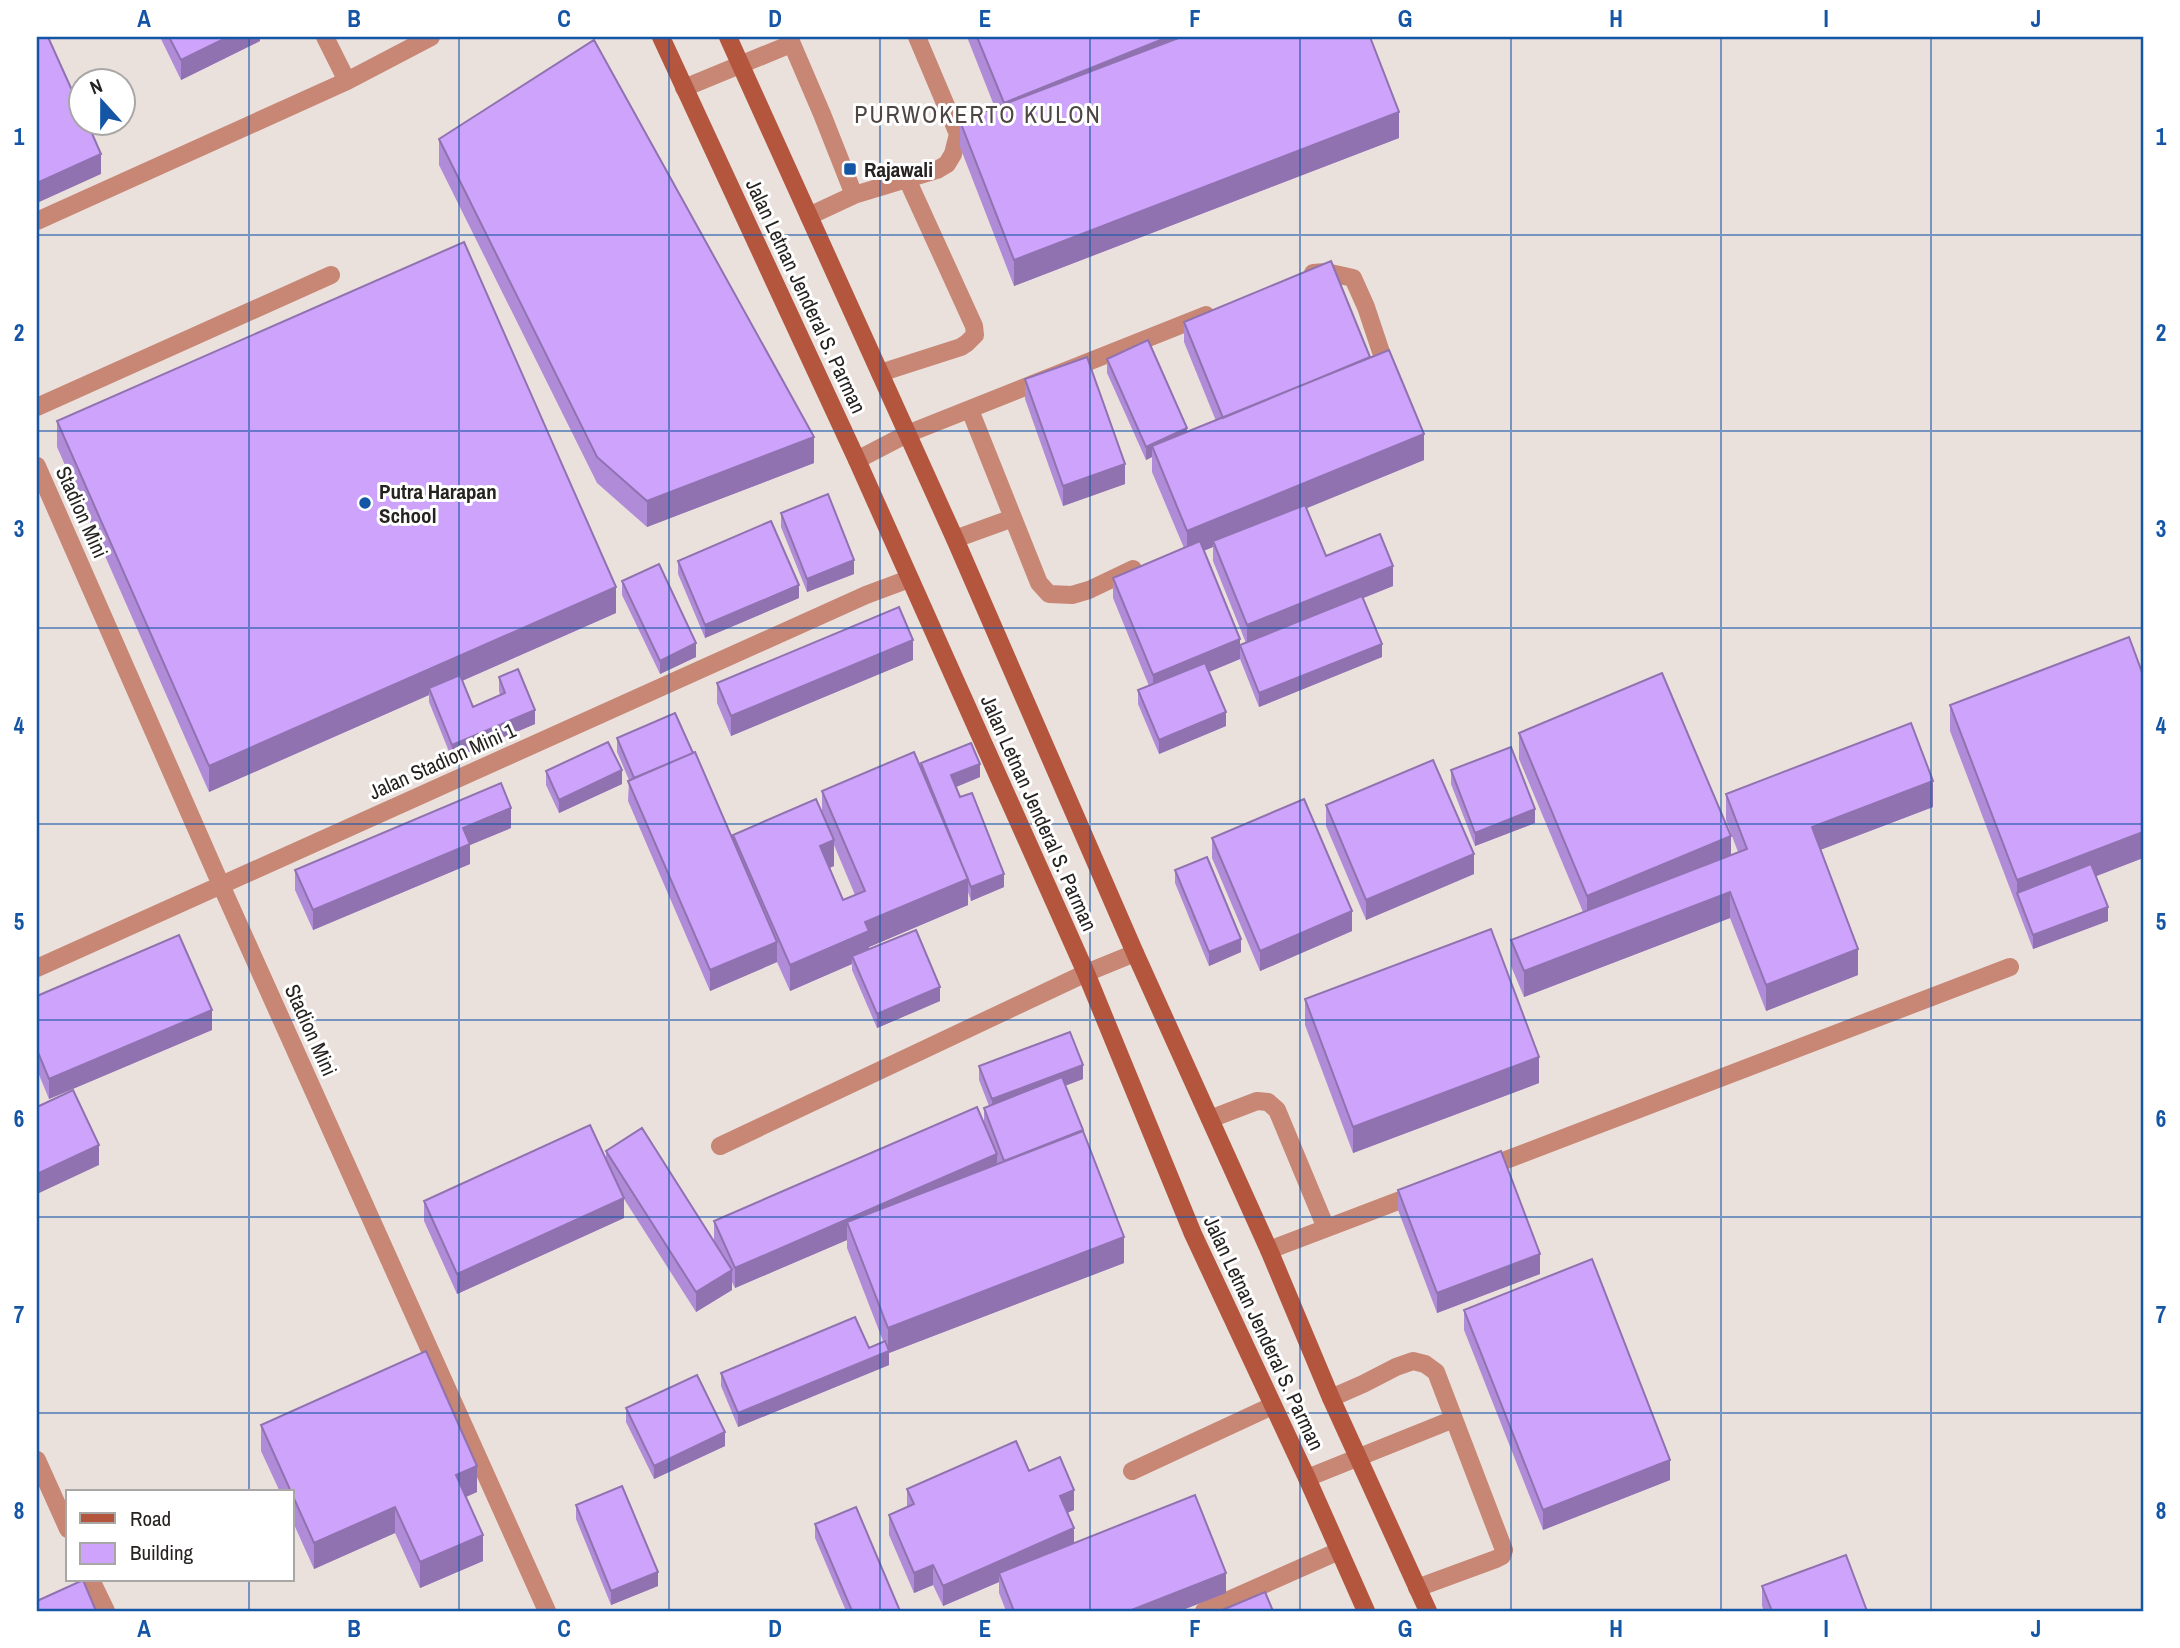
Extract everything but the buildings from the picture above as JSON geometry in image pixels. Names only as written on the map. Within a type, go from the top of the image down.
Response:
[{"type":"street","points":[[325,37],[347,81]]},
{"type":"street","points":[[37,221],[347,81],[431,37]]},
{"type":"street","name":"Jalan Letnan Jenderal S. Parman","points":[[662,37],[857,460],[1086,973],[1193,1234],[1366,1611]]},
{"type":"street","name":"Jalan Letnan Jenderal S. Parman","points":[[728,37],[955,539],[1135,953],[1269,1250],[1331,1398],[1428,1611]]},
{"type":"street","points":[[810,216],[854,195],[937,170],[947,164],[953,154],[958,134],[917,37]]},
{"type":"street","points":[[684,88],[790,41],[854,195]]},
{"type":"street","points":[[880,373],[961,347],[975,335],[974,326],[906,178]]},
{"type":"street","points":[[1292,279],[1305,274],[1326,272],[1353,278],[1384,361]]},
{"type":"street","points":[[37,407],[331,275]]},
{"type":"street","points":[[857,460],[907,435],[1227,306]]},
{"type":"street","points":[[970,410],[1039,583],[1049,593],[1072,595],[1133,569]]},
{"type":"street","name":"Stadion Mini","points":[[37,466],[221,885],[547,1611]]},
{"type":"street","points":[[955,539],[1013,518]]},
{"type":"street","name":"Jalan Stadion Mini 1","points":[[37,968],[866,595],[909,579]]},
{"type":"street","points":[[720,1146],[1086,973],[1135,953]]},
{"type":"street","points":[[1468,1174],[2010,967]]},
{"type":"street","points":[[1210,1119],[1257,1101],[1268,1102],[1277,1110],[1326,1228]]},
{"type":"street","points":[[1269,1250],[1430,1189]]},
{"type":"street","points":[[1331,1398],[1413,1361],[1425,1364],[1436,1372],[1504,1550],[1502,1556],[1496,1559],[1418,1588]]},
{"type":"street","points":[[1132,1471],[1272,1406]]},
{"type":"street","points":[[1307,1478],[1454,1419]]},
{"type":"street","points":[[37,1460],[66,1525]]},
{"type":"street","points":[[1204,1611],[1339,1551]]},
{"type":"street","points":[[92,1582],[106,1611]]},
{"type":"place","name":"Rajawali","points":[[850,169]]},
{"type":"place","name":"Putra Harapan School","points":[[365,503]]},
{"type":"district","name":"PURWOKERTO KULON","points":[[978,114]]}]
